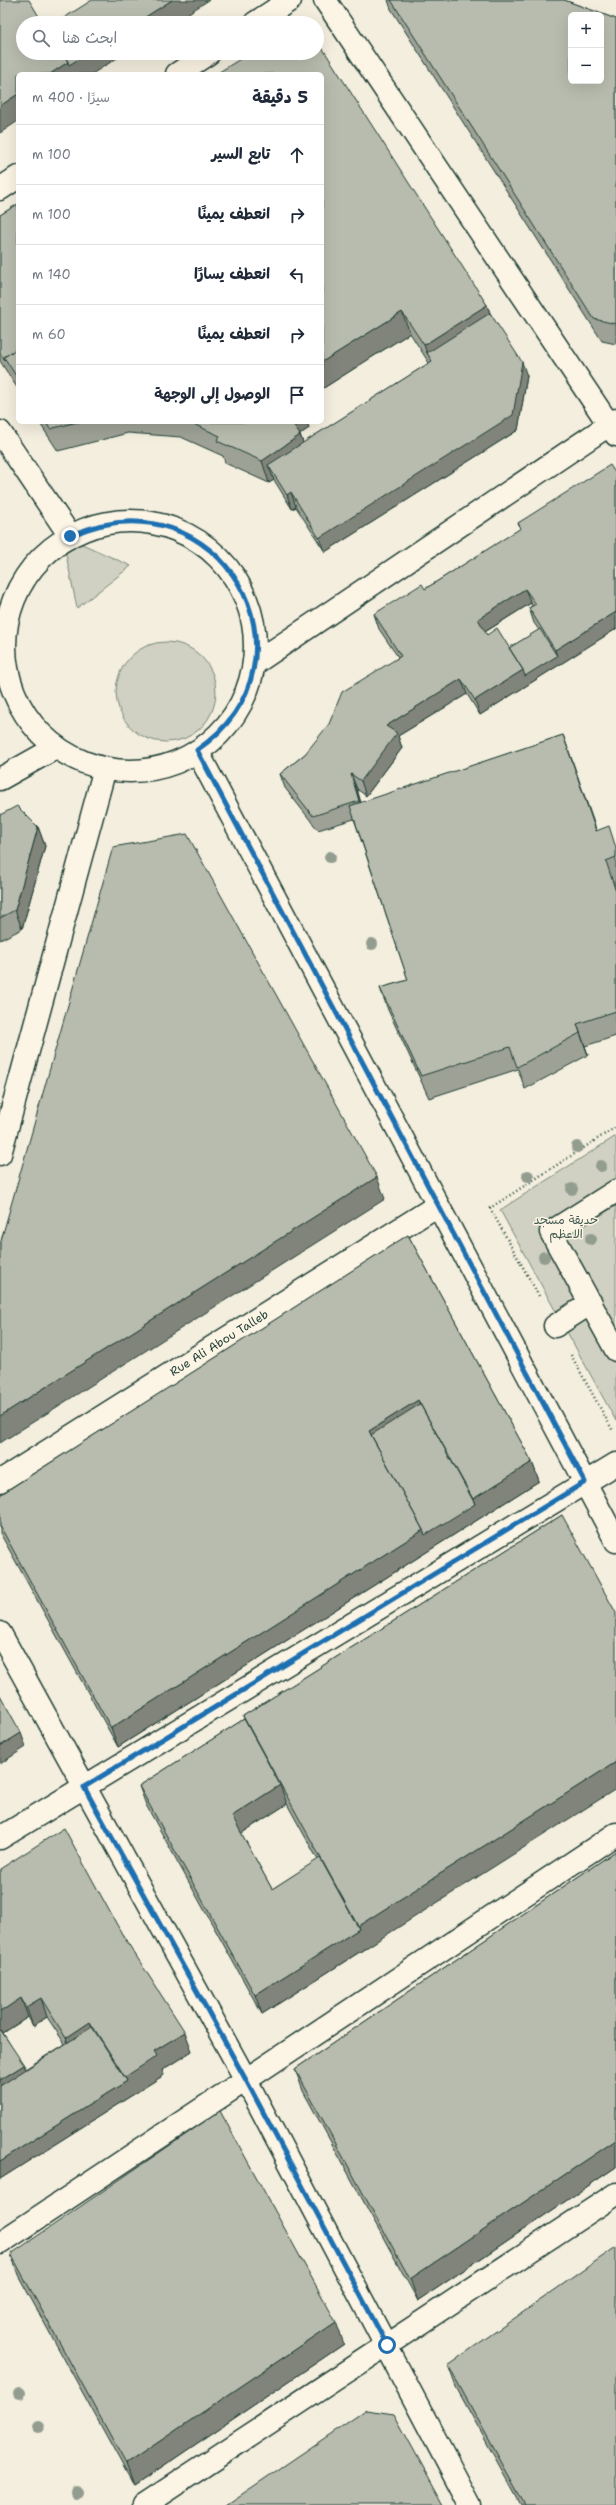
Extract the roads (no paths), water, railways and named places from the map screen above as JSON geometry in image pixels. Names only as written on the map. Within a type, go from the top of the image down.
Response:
[{"type":"street","points":[[266,16],[290,0]]},
{"type":"street","points":[[254,664],[614,426],[324,0]]},
{"type":"street","points":[[179,72],[198,60]]},
{"type":"street","points":[[0,189],[16,178]]},
{"type":"street","points":[[0,432],[70,536]]},
{"type":"street","points":[[142,521],[179,530],[200,542],[228,568],[244,594],[253,624],[254,664],[247,690],[234,714],[217,735],[197,750],[176,762],[152,768],[129,770],[105,768],[80,759],[57,747],[38,730],[18,701],[9,679],[5,643],[11,608],[26,576],[50,550],[70,536],[105,524],[142,521]]},
{"type":"street","points":[[0,779],[57,747]]},
{"type":"street","points":[[197,750],[616,1540]]},
{"type":"street","points":[[0,1154],[105,768]]},
{"type":"street","points":[[616,1191],[551,1232],[616,1350]]},
{"type":"street","name":"Rue Ali Abou Talleb","points":[[0,1481],[438,1206]]},
{"type":"street","points":[[556,1326],[591,1303]]},
{"type":"street","points":[[0,1838],[616,1464]]},
{"type":"street","points":[[0,1633],[246,2080],[470,2505]]},
{"type":"street","points":[[0,2243],[616,1834]]},
{"type":"street","points":[[144,2505],[616,2194]]},
{"type":"park label","name":"حديقة مسجد الاعظم","points":[[566,1227]]}]
